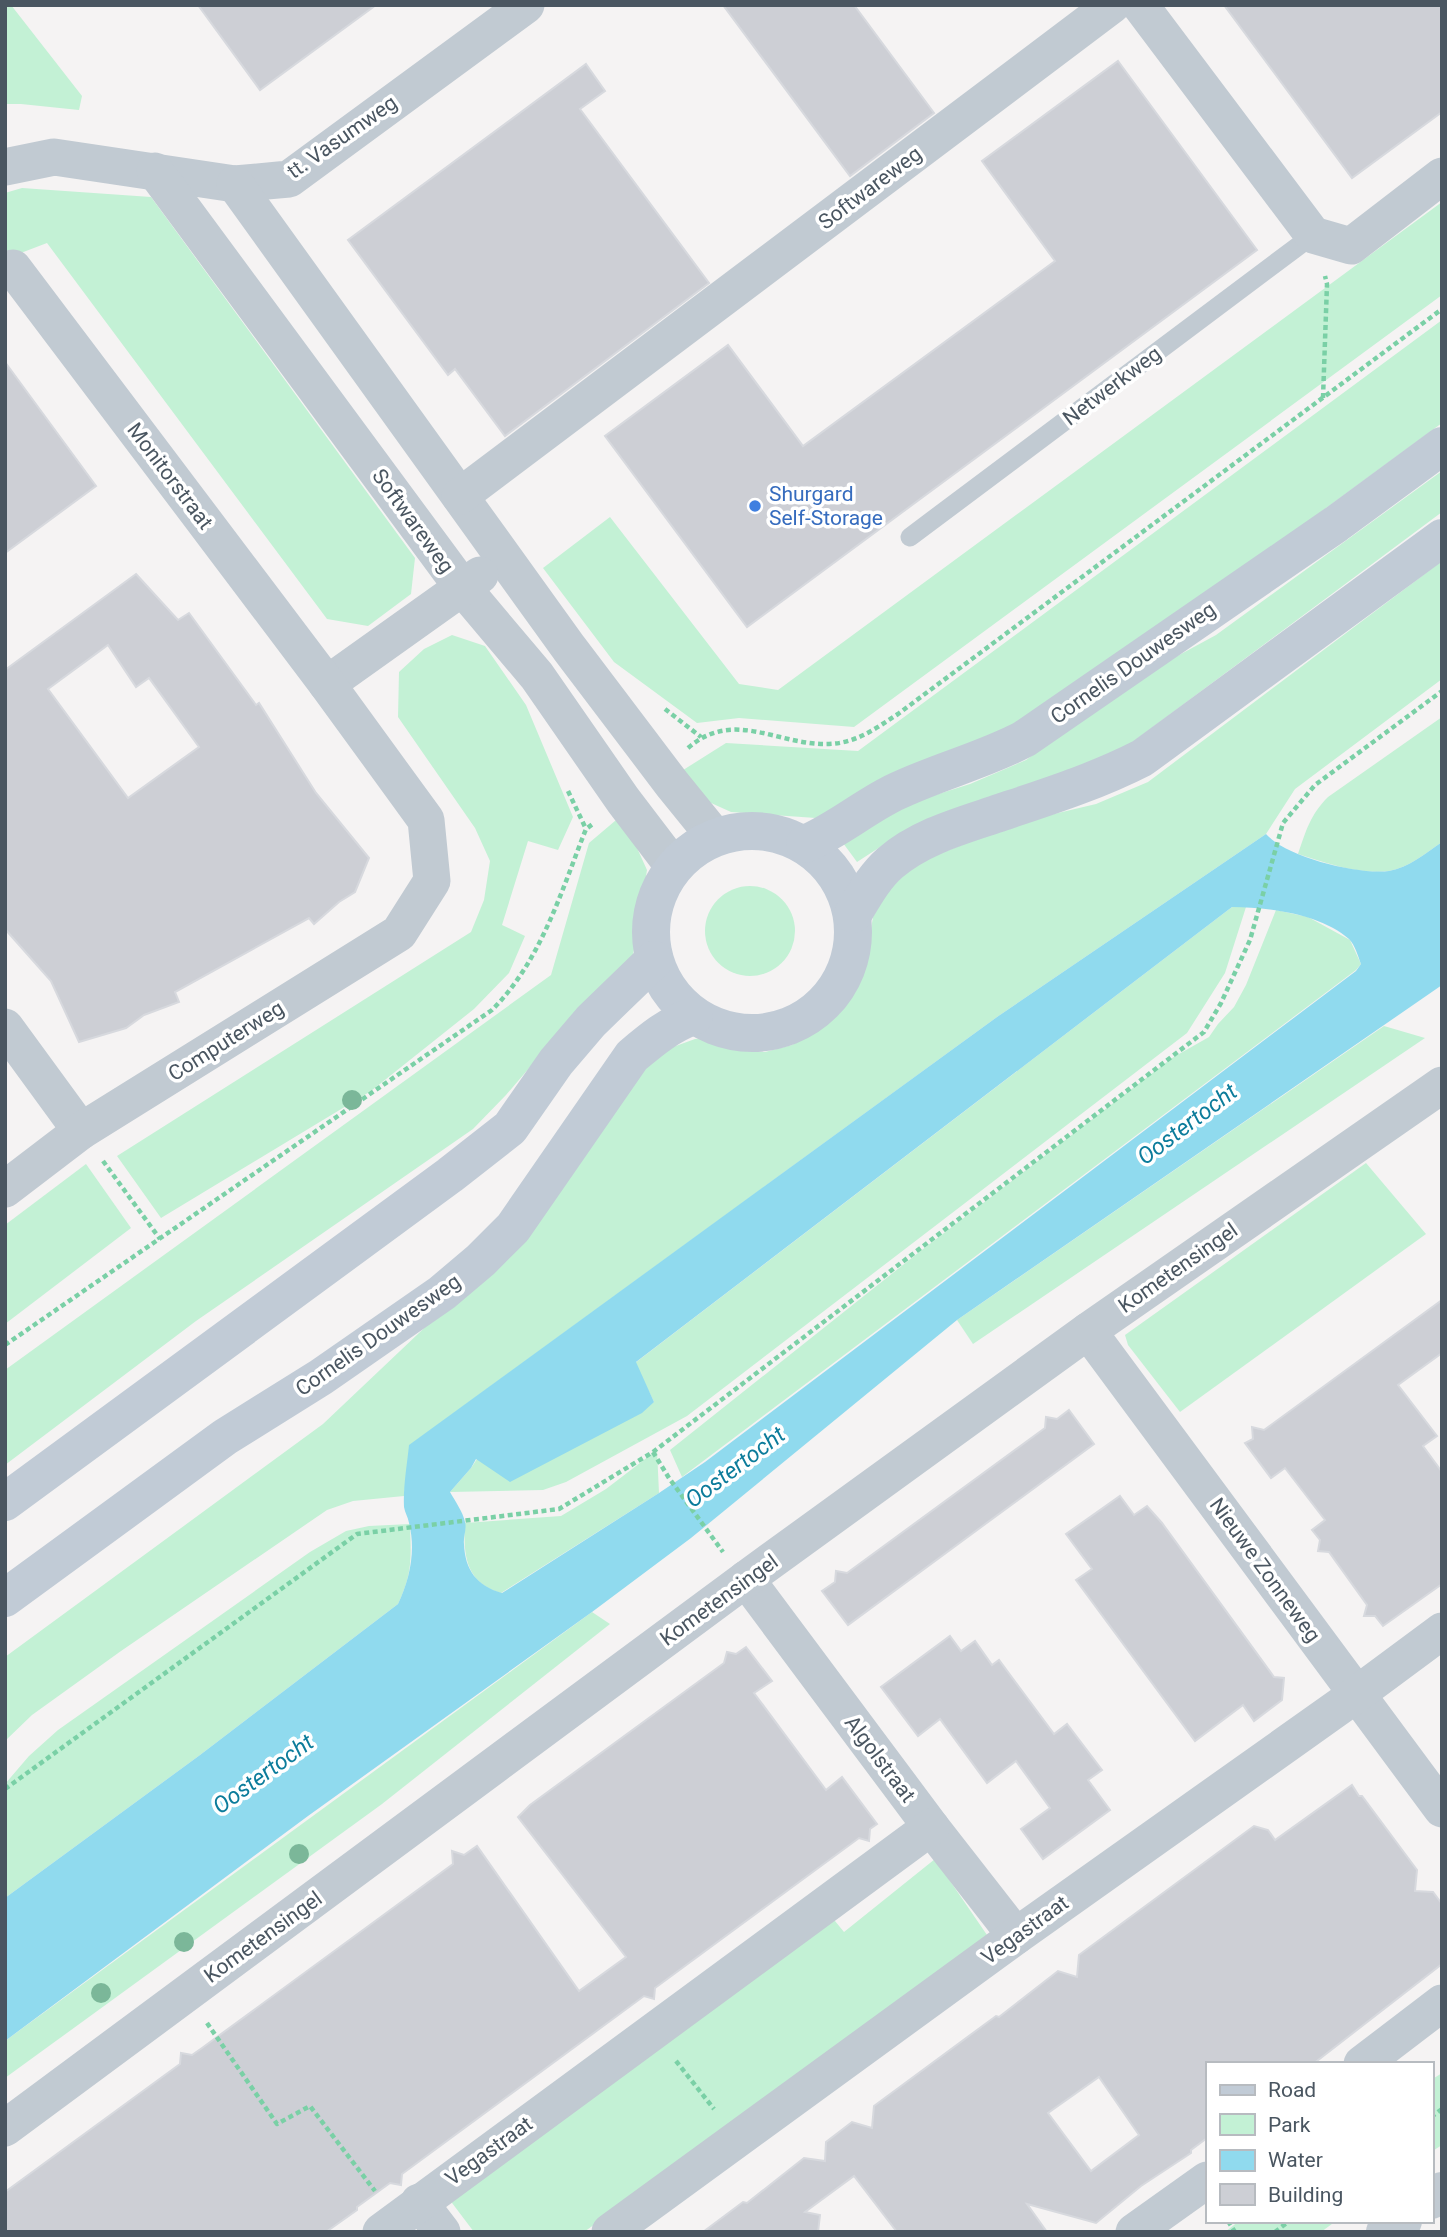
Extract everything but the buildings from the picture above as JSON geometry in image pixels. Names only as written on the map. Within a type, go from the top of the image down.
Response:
[{"type":"main road","name":"Cornelis Douwesweg","points":[[805,844],[819,838],[862,809],[896,792],[999,752],[1024,739],[1336,524],[1442,446]]},
{"type":"main road","points":[[853,914],[871,884],[890,863],[914,846],[937,835],[1083,784],[1142,758],[1442,538]]},
{"type":"main road","points":[[761,831],[788,836],[805,844],[836,877],[853,914],[853,944],[845,973],[830,998],[807,1018],[780,1030],[750,1034],[721,1030],[694,1016],[674,996],[654,960],[651,944],[652,917],[659,890],[674,867],[692,850],[716,837],[733,832],[761,831]]},
{"type":"main road","points":[[5,1502],[510,1128],[556,1062],[591,1021],[654,960]]},
{"type":"main road","name":"Cornelis Douwesweg","points":[[5,1598],[225,1437],[321,1377],[442,1293],[513,1228],[632,1056],[654,1037],[694,1016]]},
{"type":"street","name":"tt. Vasumweg","points":[[5,167],[54,157],[235,184],[289,179],[526,5]]},
{"type":"street","name":"Softwareweg","points":[[460,496],[1112,5]]},
{"type":"street","points":[[1140,5],[1313,235],[1351,246],[1442,176]]},
{"type":"street","name":"Softwareweg","points":[[155,171],[462,587],[537,676],[623,800],[674,867]]},
{"type":"street","points":[[235,184],[569,648],[672,784],[716,837]]},
{"type":"street","name":"Monitorstraat","points":[[13,268],[327,684],[426,820],[432,881]]},
{"type":"street","points":[[327,684],[505,558]]},
{"type":"street","name":"Computerweg","points":[[5,1189],[81,1131],[399,933],[432,881]]},
{"type":"street","points":[[5,1027],[81,1131]]},
{"type":"street","name":"Kometensingel","points":[[5,2128],[746,1580],[1088,1331],[1442,1085]]},
{"type":"street","name":"Nieuwe Zonneweg","points":[[1088,1331],[1442,1809]]},
{"type":"street","name":"Algolstraat","points":[[746,1580],[1016,1936]]},
{"type":"street","name":"Vegastraat","points":[[610,2232],[1016,1936],[1442,1631]]},
{"type":"street","name":"Vegastraat","points":[[399,2217],[931,1827]]},
{"type":"street","points":[[1365,2062],[1442,2003]]},
{"type":"street","points":[[1134,2232],[1206,2181]]},
{"type":"street","points":[[399,2217],[442,2232]]},
{"type":"lane","name":"Netwerkweg","points":[[910,537],[1313,235]]},
{"type":"path","points":[[1313,235],[1327,284],[1323,398]]},
{"type":"path","points":[[5,1789],[357,1534],[559,1509],[653,1452],[1204,1032],[1221,1003],[1250,940],[1283,823],[1315,785],[1442,691]]},
{"type":"path","points":[[81,1131],[160,1239]]},
{"type":"path","points":[[653,1452],[712,1539]]},
{"type":"path","points":[[186,1993],[277,2124],[310,2106],[399,2217]]},
{"type":"path","points":[[653,2031],[738,2140]]},
{"type":"green space","points":[[5,5],[11,5],[82,96],[79,110],[5,104]]},
{"type":"green space","points":[[22,188],[151,197],[415,558],[411,594],[368,626],[327,619],[47,243],[5,259],[5,193]]},
{"type":"green space","points":[[1442,202],[1442,295],[854,727],[739,718],[697,723],[614,662],[543,568],[610,517],[739,684],[778,690]]},
{"type":"green space","points":[[1442,320],[1442,423],[1029,726],[816,818],[731,812],[700,798],[680,772],[726,743],[858,751]]},
{"type":"green space","points":[[1442,471],[1442,512],[1095,770],[911,827],[857,862],[843,843],[913,802],[970,784],[1026,760],[1146,673],[1216,635]]},
{"type":"green space","points":[[1442,561],[1442,679],[1295,789],[1266,834],[997,1017],[410,1445],[404,1496],[353,1501],[327,1510],[121,1651],[32,1715],[5,1741],[5,1657],[323,1424],[515,1242],[621,1089],[662,1051],[695,1039],[711,1038],[741,1050],[765,1052],[792,1045],[819,1030],[839,1011],[859,978],[873,917],[887,892],[916,863],[1020,822],[1096,804],[1148,782]]},
{"type":"green space","points":[[452,635],[485,646],[526,705],[573,817],[558,850],[528,841],[502,925],[525,936],[509,973],[474,1009],[371,1091],[161,1218],[117,1156],[471,932],[484,900],[490,861],[475,828],[398,717],[399,672],[424,649]]},
{"type":"green space","points":[[1442,717],[1442,842],[1410,863],[1378,872],[1354,870],[1298,854],[1313,817],[1328,797]]},
{"type":"green space","points":[[622,815],[647,870],[633,955],[577,1012],[506,1095],[473,1129],[196,1321],[5,1465],[5,1370],[551,975],[589,843]]},
{"type":"green space","points":[[750,886],[767,889],[782,899],[792,914],[795,931],[792,948],[782,963],[767,973],[750,976],[733,973],[718,963],[708,948],[705,931],[708,914],[718,899],[733,889]]},
{"type":"green space","points":[[1232,907],[1246,907],[1225,973],[1187,1033],[687,1416],[566,1482],[543,1490],[450,1492],[477,1459],[654,1402],[635,1363]]},
{"type":"green space","points":[[1276,910],[1308,917],[1350,940],[1361,964],[682,1477],[670,1450],[918,1253],[1172,1058],[1209,1037],[1234,1007],[1246,985]]},
{"type":"green space","points":[[1384,1026],[1425,1038],[973,1344],[957,1320]]},
{"type":"green space","points":[[1366,1163],[1426,1234],[1180,1412],[1128,1345],[1125,1335]]},
{"type":"green space","points":[[86,1164],[131,1228],[5,1324],[5,1225]]},
{"type":"green space","points":[[657,1450],[659,1493],[501,1593],[480,1582],[474,1575],[466,1557],[465,1523],[561,1516],[606,1489]]},
{"type":"green space","points":[[410,1524],[410,1565],[398,1604],[200,1755],[5,1898],[5,1784],[29,1756],[58,1730],[310,1552],[346,1531],[369,1526]]},
{"type":"green space","points":[[592,1612],[610,1624],[382,1804],[5,2078],[5,2041]]},
{"type":"green space","points":[[935,1859],[987,1935],[898,2004],[584,2232],[474,2232],[446,2195],[826,1910],[844,1932]]},
{"type":"green space","points":[[1442,2073],[1442,2145],[1433,2151],[1433,2079]]},
{"type":"green space","points":[[1236,2223],[1333,2223],[1321,2232],[1225,2232]]},
{"type":"water","name":"Oostertocht","points":[[1266,834],[1289,850],[1323,863],[1376,872],[1403,867],[1442,842],[1442,985],[957,1320],[691,1538],[308,1816],[5,2041],[5,1898],[200,1755],[398,1604],[409,1575],[412,1554],[409,1521],[404,1507],[409,1445],[997,1017]],"holes":[[[1232,907],[1294,914],[1324,923],[1349,939],[1361,964],[1356,971],[705,1462],[502,1593],[486,1586],[474,1576],[465,1553],[464,1518],[450,1492],[476,1459],[510,1482],[642,1413],[654,1402],[636,1362]]]},
{"type":"place","name":"Shurgard Self-Storage","points":[[755,506]]}]
